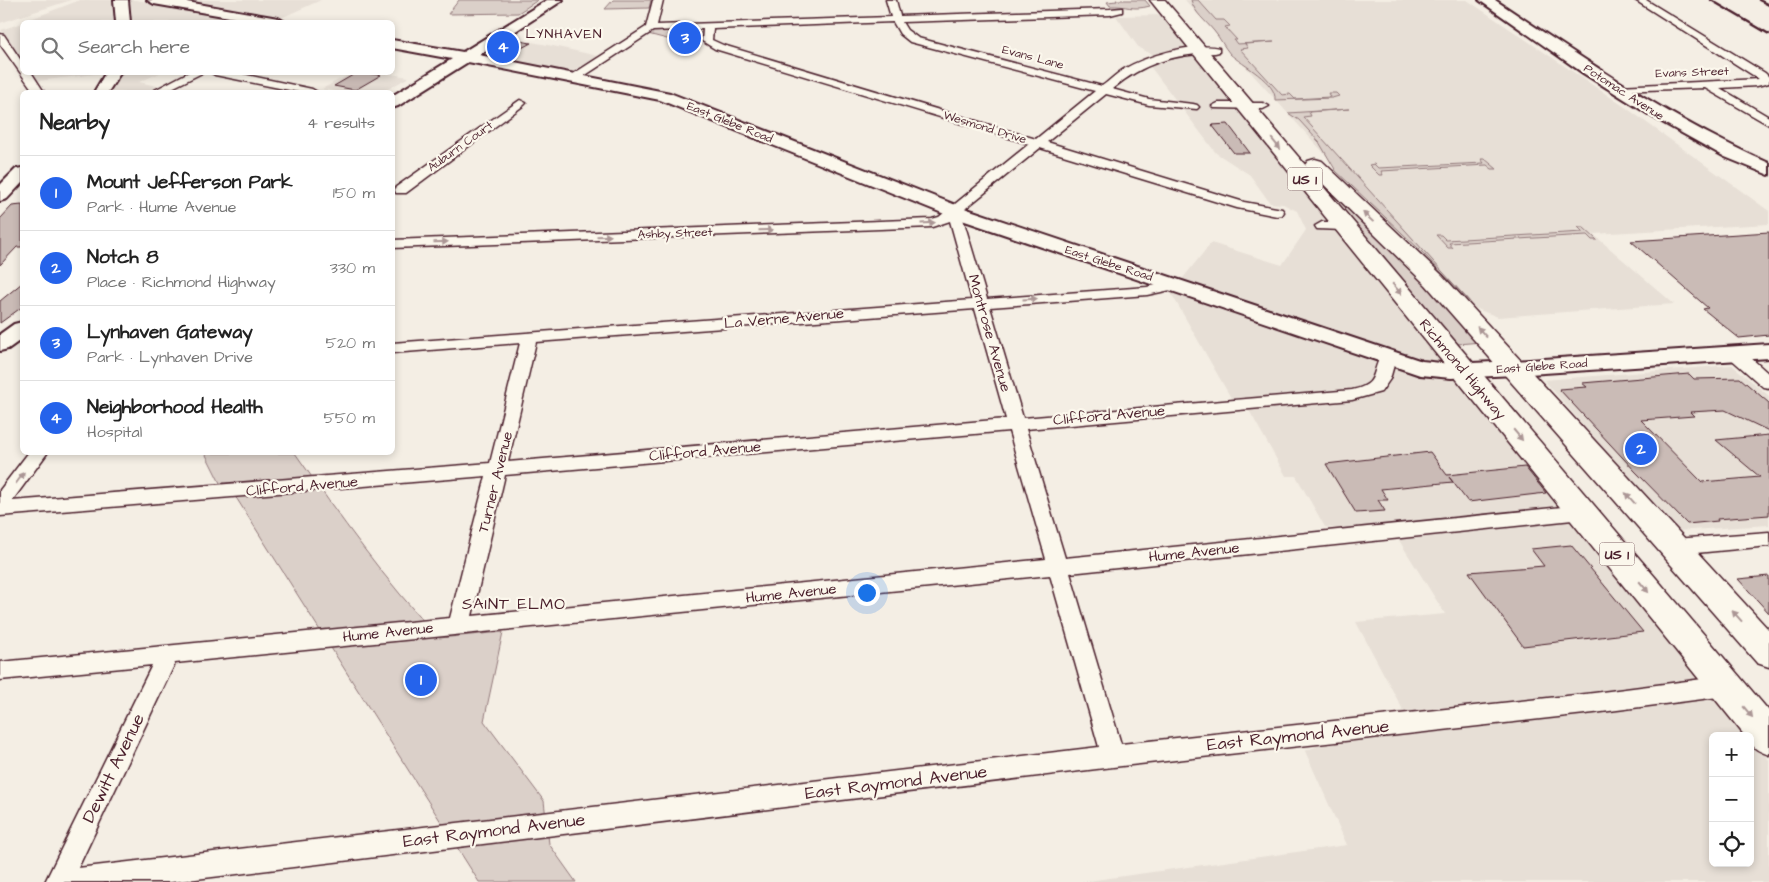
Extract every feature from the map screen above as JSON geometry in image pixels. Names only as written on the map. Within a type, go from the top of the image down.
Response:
[{"type":"highway","name":"Richmond Highway","points":[[1156,0],[1207,50]]},
{"type":"highway","name":"Richmond Highway","points":[[1172,0],[1207,50],[1254,106],[1434,280],[1769,653]]},
{"type":"highway","name":"Richmond Highway","points":[[1254,106],[1333,226],[1465,370],[1769,738]]},
{"type":"main road","points":[[121,0],[123,20]]},
{"type":"main road","points":[[154,0],[267,20]]},
{"type":"main road","points":[[395,101],[546,0]]},
{"type":"main road","points":[[395,94],[556,0]]},
{"type":"main road","name":"Potomac Avenue","points":[[1486,0],[1684,130],[1769,170]]},
{"type":"main road","name":"East Glebe Road","points":[[395,45],[574,78],[675,100],[954,211],[1388,358],[1426,369],[1515,368],[1769,351]]},
{"type":"main road","points":[[102,90],[112,75]]},
{"type":"main road","points":[[0,195],[20,175]]},
{"type":"main road","points":[[0,344],[20,330]]},
{"type":"street","points":[[651,28],[658,0]]},
{"type":"street","name":"Evans Lane","points":[[891,0],[902,32],[914,40],[1149,102],[1193,107]]},
{"type":"street","name":"Evans Street","points":[[1619,89],[1757,84],[1766,80],[1761,75],[1707,44],[1640,0]]},
{"type":"street","points":[[574,78],[651,28],[1110,12],[1119,10]]},
{"type":"street","name":"Wesmond Drive","points":[[708,27],[707,41],[719,47],[1242,205],[1277,212]]},
{"type":"street","points":[[0,37],[20,66]]},
{"type":"street","points":[[954,211],[1121,75],[1142,64],[1173,54],[1207,50]]},
{"type":"street","points":[[27,75],[38,90]]},
{"type":"street","points":[[160,90],[193,75]]},
{"type":"street","points":[[230,75],[302,90]]},
{"type":"street","points":[[1709,86],[1769,122]]},
{"type":"street","name":"Auburn Court","points":[[401,190],[520,103]]},
{"type":"street","points":[[1218,106],[1254,106]]},
{"type":"street","name":"Ashby Street","points":[[395,244],[932,223],[944,220],[954,211]]},
{"type":"street","name":"Montrose Avenue","points":[[954,211],[1113,756]]},
{"type":"street","name":"La Verne Avenue","points":[[395,348],[981,302],[1147,291],[1175,285]]},
{"type":"street","name":"Turner Avenue","points":[[459,624],[529,338]]},
{"type":"street","points":[[1735,353],[1769,383]]},
{"type":"street","name":"Clifford Avenue","points":[[0,509],[498,469],[1364,393],[1379,385],[1383,380],[1388,358]]},
{"type":"street","points":[[0,504],[37,455]]},
{"type":"street","name":"Hume Avenue","points":[[0,670],[1059,566],[1582,512]]},
{"type":"street","points":[[1675,547],[1769,539]]},
{"type":"street","name":"Dewitt Avenue","points":[[58,882],[168,654]]},
{"type":"street","name":"East Raymond Avenue","points":[[66,882],[1113,756],[1594,703],[1726,686]]},
{"type":"shaded area","points":[[0,0],[71,0],[0,23]]},
{"type":"shaded area","points":[[80,0],[114,0],[114,20],[28,20]]},
{"type":"shaded area","points":[[129,0],[236,18],[230,20],[131,20]]},
{"type":"shaded area","points":[[178,0],[321,0],[281,18]]},
{"type":"shaded area","points":[[459,0],[538,0],[518,13],[448,14]]},
{"type":"shaded area","points":[[613,0],[651,0],[649,8],[605,9]]},
{"type":"shaded area","points":[[1116,0],[1145,0],[1150,6],[1134,8],[1110,6],[1107,2]]},
{"type":"shaded area","points":[[1185,0],[1467,0],[1625,107],[1769,211],[1769,224],[1593,234],[1674,304],[1498,317],[1459,302]]},
{"type":"shaded area","points":[[1191,0],[1198,0],[1216,20],[1224,20],[1230,26],[1225,27],[1237,40],[1234,40],[1237,44],[1274,42],[1245,44],[1248,48],[1240,49],[1282,95],[1290,94],[1295,99],[1330,97],[1328,93],[1336,93],[1339,96],[1332,98],[1275,100],[1274,93],[1265,80],[1230,54],[1198,13]]},
{"type":"shaded area","points":[[1164,15],[1747,732],[1709,732],[1709,867],[1754,867],[1754,742],[1769,760],[1769,882],[1081,882],[1347,845],[1305,751],[1403,710],[1356,622],[1445,614],[1397,537],[1325,527],[1296,476],[1286,476],[1250,412],[1231,398],[1171,293],[1211,243],[1282,265],[1306,230],[1297,211],[1283,204],[1270,203],[1250,175],[1216,153],[1149,65],[1150,58],[1154,55],[1139,48],[1116,16]]},
{"type":"shaded area","points":[[20,24],[20,57],[1,30]]},
{"type":"shaded area","points":[[694,30],[702,33],[702,41],[690,45],[648,34],[655,31]]},
{"type":"shaded area","points":[[505,37],[598,56],[571,73],[477,55]]},
{"type":"shaded area","points":[[34,75],[88,75],[38,81]]},
{"type":"shaded area","points":[[120,75],[155,75],[139,82],[161,87],[154,90],[109,90]]},
{"type":"shaded area","points":[[347,75],[395,75],[409,77],[386,90],[322,89]]},
{"type":"shaded area","points":[[1349,109],[1309,112],[1311,116],[1303,117],[1470,302],[1419,249],[1336,171],[1319,142],[1299,120],[1288,113]]},
{"type":"shaded area","points":[[1281,141],[1308,165],[1482,342],[1457,344],[1382,254],[1367,245]]},
{"type":"shaded area","points":[[1481,159],[1485,159],[1497,169],[1492,169],[1487,165],[1381,171],[1383,175],[1379,175],[1369,165],[1374,164],[1378,168],[1484,163]]},
{"type":"shaded area","points":[[1578,227],[1583,227],[1597,240],[1592,240],[1587,235],[1449,243],[1453,248],[1448,248],[1436,235],[1441,235],[1446,240],[1583,232]]},
{"type":"shaded area","points":[[1732,365],[1769,396],[1769,525],[1675,531],[1544,380]]},
{"type":"shaded area","points":[[206,455],[296,455],[346,525],[400,594],[439,638],[503,632],[484,721],[544,801],[549,844],[576,882],[479,882],[237,499],[220,483]]},
{"type":"building","points":[[508,39],[531,43],[512,53],[491,49]]},
{"type":"building","points":[[353,75],[381,75],[355,90],[334,86]]},
{"type":"building","points":[[1228,124],[1250,153],[1234,153],[1212,125]]},
{"type":"building","points":[[20,205],[20,247],[17,247],[0,265],[0,219],[12,206]]},
{"type":"building","points":[[1769,232],[1769,335],[1739,338],[1703,309],[1708,308],[1631,241]]},
{"type":"building","points":[[20,285],[20,308],[0,323],[0,301]]},
{"type":"building","points":[[1689,374],[1694,379],[1740,378],[1769,403],[1769,431],[1725,410],[1690,412],[1694,416],[1641,420],[1702,482],[1760,477],[1716,440],[1769,435],[1769,515],[1717,519],[1718,521],[1687,524],[1559,389],[1587,387],[1582,383]]},
{"type":"building","points":[[1430,452],[1447,475],[1525,467],[1546,493],[1468,502],[1453,482],[1381,489],[1388,500],[1378,500],[1385,511],[1356,513],[1326,464]]},
{"type":"building","points":[[1571,545],[1643,632],[1523,646],[1469,572],[1544,566],[1531,549]]},
{"type":"building","points":[[1769,576],[1769,613],[1738,579]]},
{"type":"railway","points":[[1711,0],[1769,34]]},
{"type":"railway","points":[[1759,0],[1769,5]]},
{"type":"place","name":"Lynhaven Gateway","points":[[685,38]]},
{"type":"place","name":"Neighborhood Health","points":[[503,47]]},
{"type":"place","name":"Notch 8","points":[[1641,449]]},
{"type":"place","name":"Mount Jefferson Park","points":[[421,680]]},
{"type":"district","name":"LYNHAVEN","points":[[564,33]]},
{"type":"district","name":"SAINT ELMO","points":[[514,603]]}]
